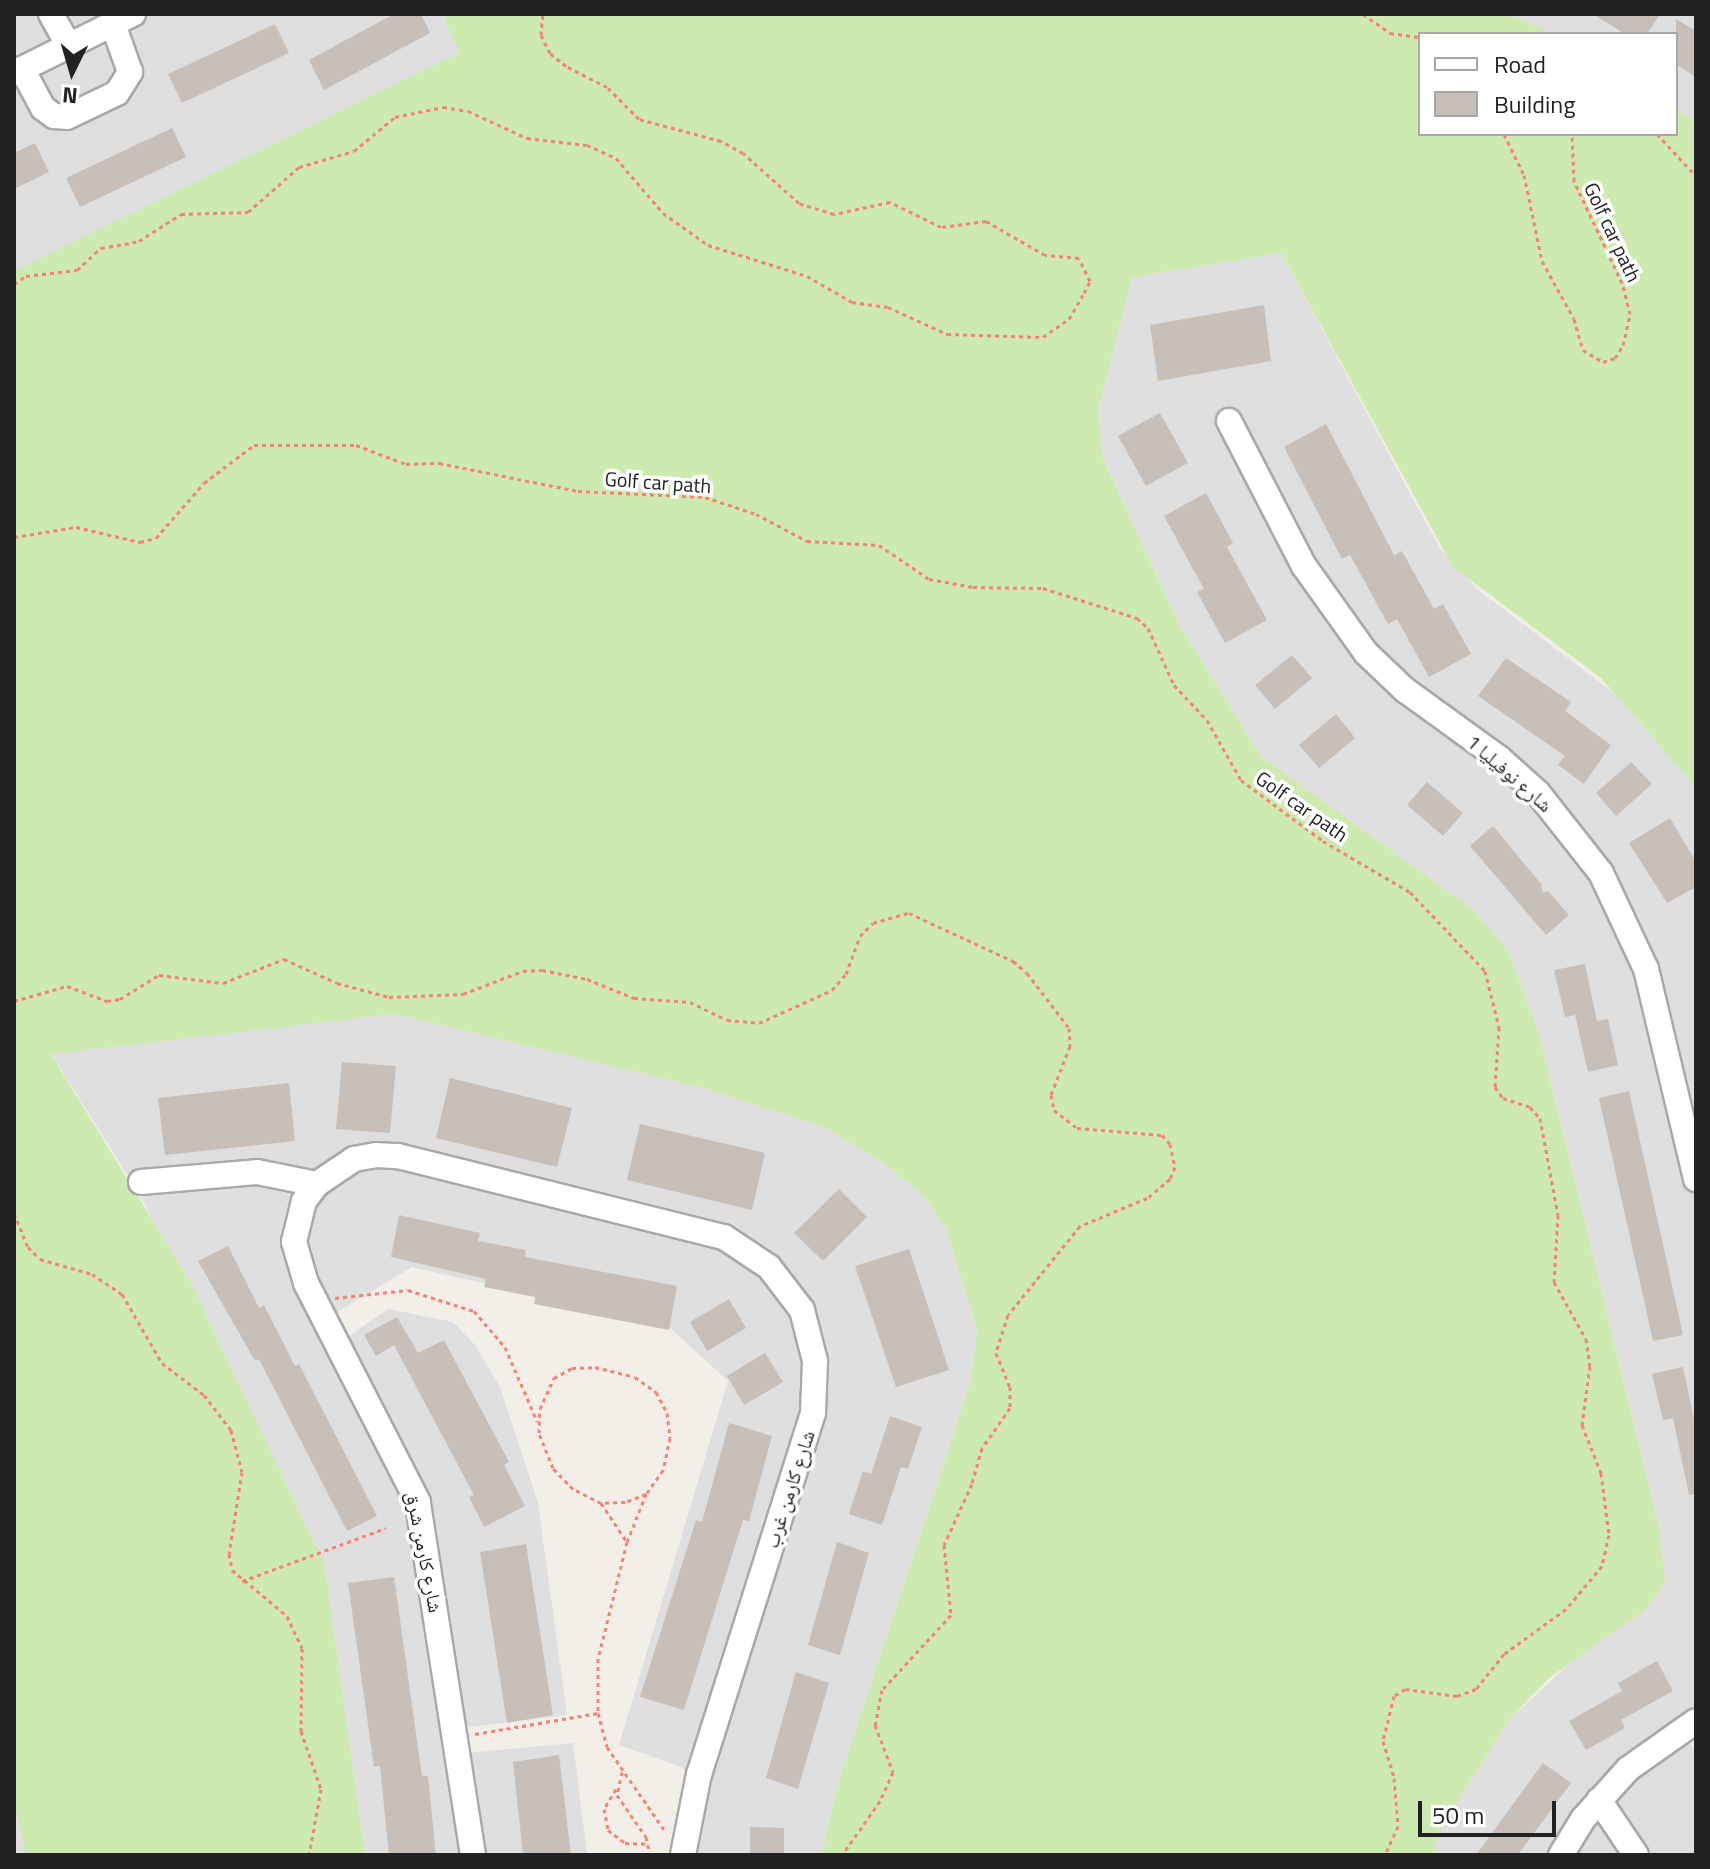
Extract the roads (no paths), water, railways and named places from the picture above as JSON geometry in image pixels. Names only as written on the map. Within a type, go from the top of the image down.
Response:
[{"type":"street","points":[[51,14],[68,45]]},
{"type":"street","points":[[123,19],[130,72],[117,93],[67,117],[54,116],[43,108],[18,71],[68,45],[123,19]]},
{"type":"street","name":"شارع نوفيليا 1","points":[[1229,421],[1304,566],[1366,653],[1405,690],[1538,793],[1601,873],[1646,969],[1696,1179]]},
{"type":"street","name":"شارع كارمن غرب","points":[[317,1184],[354,1159],[398,1156],[703,1230],[724,1237],[769,1267],[802,1310],[815,1361],[813,1413],[699,1774],[683,1855]]},
{"type":"street","points":[[141,1182],[169,1190],[257,1172],[317,1184]]},
{"type":"street","name":"شارع كارمن شرق","points":[[317,1184],[304,1201],[294,1242],[297,1264],[418,1502],[473,1855]]},
{"type":"street","points":[[1561,1855],[1599,1800],[1654,1747],[1696,1721]]},
{"type":"street","points":[[1599,1800],[1636,1855]]}]
